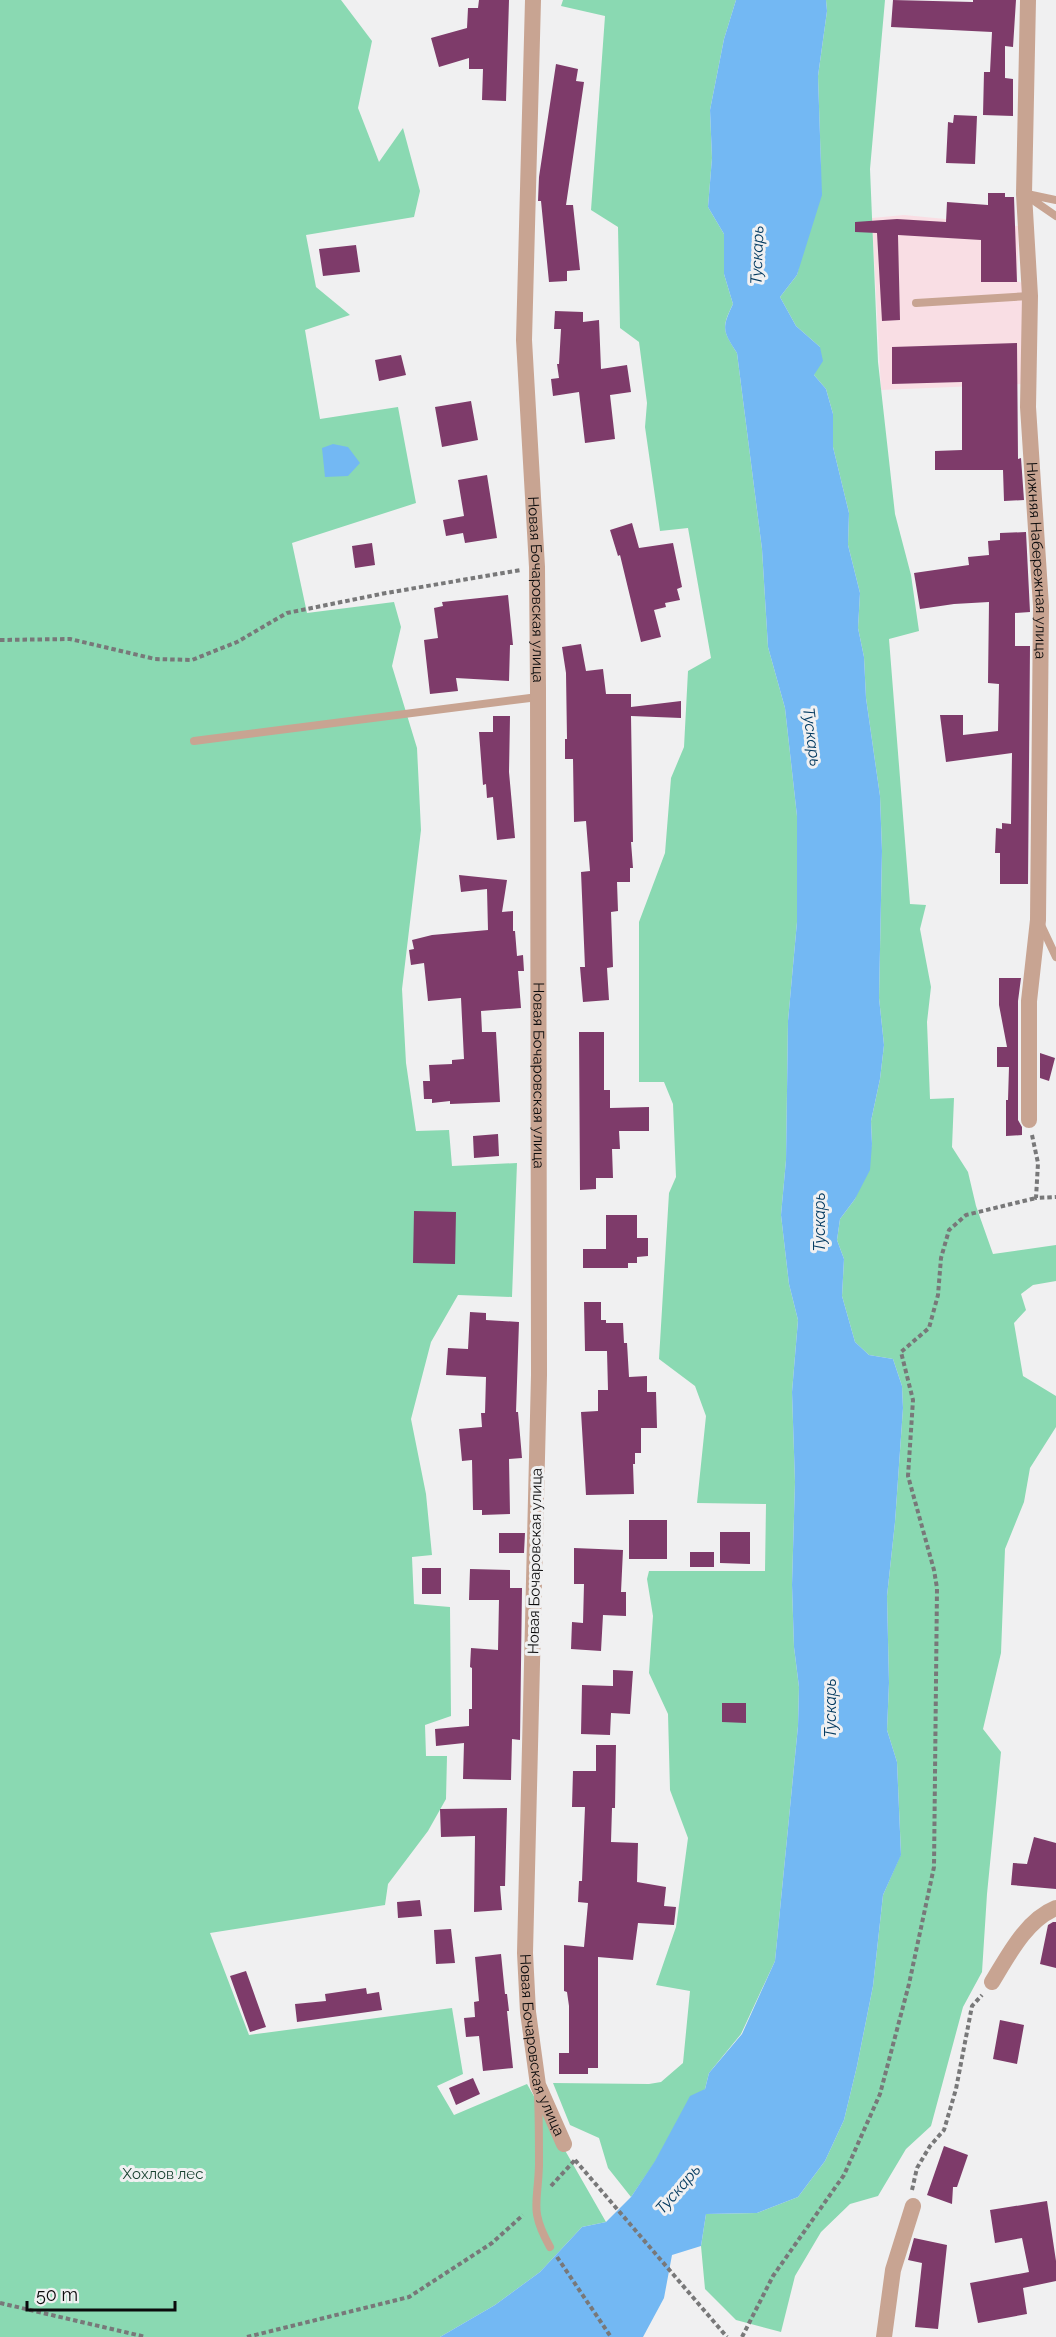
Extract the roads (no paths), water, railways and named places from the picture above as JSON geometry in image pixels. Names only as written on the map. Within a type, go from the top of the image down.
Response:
[{"type":"street","name":"Новая Бочаровская улица","points":[[533,0],[524,340],[537,567],[539,1375],[525,1953],[528,2013],[538,2085],[564,2144]]},
{"type":"street","name":"Нижняя Набережная улица","points":[[1028,0],[1024,194],[1030,296],[1028,407],[1041,606],[1038,920],[1029,1001],[1029,1120]]},
{"type":"street","points":[[992,1982],[1016,1944],[1044,1913],[1056,1908]]},
{"type":"street","points":[[884,2337],[893,2270],[913,2206]]},
{"type":"lane","points":[[1024,194],[1056,200]]},
{"type":"lane","points":[[1024,194],[1056,216]]},
{"type":"lane","points":[[916,303],[1030,296]]},
{"type":"lane","points":[[194,741],[538,697]]},
{"type":"lane","points":[[1038,920],[1056,957]]},
{"type":"lane","points":[[538,2085],[539,2168],[535,2205],[539,2226],[550,2247]]},
{"type":"water","name":"Тускарь","points":[[736,0],[826,0],[827,11],[818,76],[822,195],[797,275],[780,297],[796,326],[820,347],[823,361],[814,375],[826,389],[833,414],[833,447],[849,513],[848,545],[860,593],[858,628],[864,657],[866,698],[880,796],[882,851],[879,998],[884,1045],[871,1121],[870,1170],[855,1199],[840,1219],[837,1240],[844,1259],[842,1296],[855,1342],[869,1355],[893,1359],[902,1386],[903,1408],[895,1522],[887,1596],[889,1683],[887,1730],[897,1762],[901,1855],[883,1895],[873,1986],[844,2120],[825,2161],[798,2197],[757,2213],[706,2214],[701,2246],[672,2255],[664,2298],[643,2337],[440,2337],[495,2305],[540,2272],[582,2227],[606,2222],[631,2197],[655,2161],[690,2096],[705,2089],[709,2073],[742,2034],[775,1961],[798,1726],[799,1687],[794,1647],[792,1585],[795,1482],[792,1392],[798,1320],[789,1284],[781,1215],[786,1160],[788,1021],[797,922],[797,816],[785,708],[768,647],[762,549],[737,353],[725,330],[733,304],[724,274],[724,234],[708,207],[712,158],[710,110],[724,39]]},
{"type":"water","points":[[333,444],[348,447],[360,463],[348,476],[325,477],[322,448]]},
{"type":"park label","name":"Хохлов лес","points":[[163,2174]]}]
